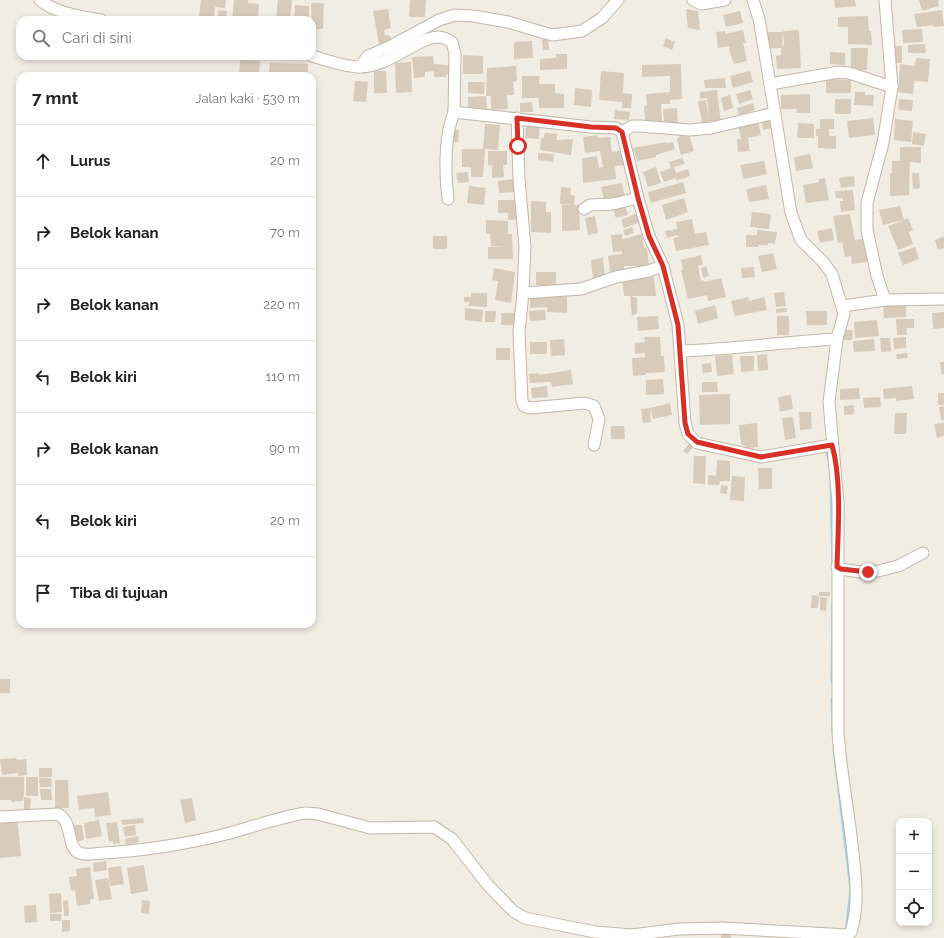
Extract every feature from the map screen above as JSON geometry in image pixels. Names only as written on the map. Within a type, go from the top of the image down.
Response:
[{"type":"street","points":[[40,0],[55,10],[65,14],[77,16]]},
{"type":"street","points":[[360,67],[368,56],[387,48],[439,20],[455,15],[473,16],[508,22],[552,35],[582,31],[602,18],[618,0]]},
{"type":"street","points":[[693,0],[701,4],[725,0]]},
{"type":"street","points":[[0,817],[58,814],[67,822],[73,846],[79,853],[86,854],[118,852],[207,838],[306,813],[318,814],[370,828],[434,827],[452,839],[487,884],[513,911],[525,918],[595,932],[632,935],[679,929],[722,928],[851,935],[857,905],[857,885],[838,733],[838,503],[829,402],[837,339],[844,314],[843,306],[832,274],[797,234],[786,192],[775,113],[759,19],[753,0]]},
{"type":"street","points":[[885,0],[892,87],[883,143],[867,203],[868,240],[885,300]]},
{"type":"street","points":[[316,57],[360,67],[379,63],[397,56],[420,43],[436,37],[445,38],[452,42],[455,54],[454,112],[450,121],[448,149],[446,178],[448,199]]},
{"type":"street","points":[[770,84],[839,72],[849,73],[892,87]]},
{"type":"street","points":[[454,112],[591,127],[616,128],[622,132],[649,236],[663,266],[678,325],[685,423],[688,434],[697,442],[761,457],[832,445]]},
{"type":"street","points":[[622,132],[632,126],[690,130],[711,128],[775,113]]},
{"type":"street","points":[[517,118],[519,179],[525,247],[524,292],[519,332],[522,402],[524,406],[530,408],[585,403],[594,406],[599,419],[594,445]]},
{"type":"street","points":[[584,209],[590,205],[613,204],[638,198]]},
{"type":"street","points":[[524,292],[581,289],[616,277],[648,271],[663,266]]},
{"type":"street","points":[[843,306],[885,300],[944,299]]},
{"type":"street","points":[[681,351],[733,349],[778,343],[837,339]]},
{"type":"street","points":[[837,567],[841,569],[868,572],[898,566],[923,554]]},
{"type":"building","points":[[201,0],[226,0],[225,8],[215,7],[214,16],[199,16]]},
{"type":"building","points":[[234,0],[248,0],[248,3],[259,4],[258,16],[232,16]]},
{"type":"building","points":[[278,0],[292,0],[290,16],[276,16]]},
{"type":"building","points":[[410,0],[426,0],[425,17],[409,17]]},
{"type":"building","points":[[834,0],[855,0],[856,6],[835,8]]},
{"type":"building","points":[[919,0],[938,0],[939,6],[922,11]]},
{"type":"building","points":[[311,3],[324,3],[323,29],[316,29],[316,16],[312,16]]},
{"type":"building","points":[[295,5],[309,6],[309,16],[294,16]]},
{"type":"building","points":[[388,9],[391,28],[384,30],[385,35],[390,36],[391,41],[379,44],[373,11]]},
{"type":"building","points":[[686,9],[698,11],[700,30],[688,28]]},
{"type":"building","points":[[219,10],[227,11],[226,16],[218,16]]},
{"type":"building","points":[[942,10],[944,26],[933,27],[933,25],[917,27],[914,14]]},
{"type":"building","points":[[740,11],[743,23],[726,27],[723,15]]},
{"type":"building","points":[[868,16],[872,45],[848,44],[848,27],[838,27],[838,17]]},
{"type":"building","points":[[922,29],[923,42],[903,43],[902,30]]},
{"type":"building","points":[[743,30],[746,43],[743,43],[747,61],[734,64],[729,50],[730,46],[718,48],[716,32],[725,31],[725,34]]},
{"type":"building","points":[[799,30],[801,68],[777,69],[776,56],[781,55],[781,48],[765,49],[768,32],[783,32],[782,46],[784,45],[783,31]]},
{"type":"building","points":[[666,38],[675,42],[672,50],[663,46]]},
{"type":"building","points":[[548,39],[549,50],[543,50],[542,40]]},
{"type":"building","points":[[532,41],[533,58],[514,59],[514,42]]},
{"type":"building","points":[[925,44],[926,53],[908,53],[908,45]]},
{"type":"building","points":[[890,46],[902,46],[902,63],[890,63]]},
{"type":"building","points":[[851,48],[868,48],[867,70],[851,70]]},
{"type":"building","points":[[830,52],[845,53],[845,65],[830,64]]},
{"type":"building","points":[[556,54],[567,54],[567,69],[540,70],[540,59],[556,58]]},
{"type":"building","points":[[463,55],[483,56],[483,74],[463,74]]},
{"type":"building","points":[[433,56],[434,64],[451,67],[451,74],[447,74],[446,77],[434,77],[434,71],[425,72],[425,77],[414,78],[412,57]]},
{"type":"building","points":[[916,58],[930,59],[928,82],[914,81],[913,94],[898,92],[900,64],[915,66]]},
{"type":"building","points":[[240,60],[260,61],[259,72],[239,72]]},
{"type":"building","points":[[411,62],[412,92],[396,93],[395,63]]},
{"type":"building","points":[[270,63],[308,64],[308,72],[269,72]]},
{"type":"building","points":[[681,64],[682,99],[670,100],[670,104],[661,104],[662,121],[645,121],[644,106],[647,105],[646,94],[670,92],[670,76],[642,77],[642,65]]},
{"type":"building","points":[[516,66],[517,81],[513,82],[514,95],[507,95],[508,109],[491,110],[491,96],[486,96],[487,68]]},
{"type":"building","points":[[374,71],[386,71],[387,93],[374,93]]},
{"type":"building","points":[[601,71],[624,73],[623,93],[632,94],[631,108],[622,108],[622,102],[599,100]]},
{"type":"building","points":[[750,71],[753,82],[733,88],[730,76]]},
{"type":"building","points":[[522,76],[540,76],[539,84],[555,84],[555,93],[564,94],[564,108],[539,108],[539,98],[522,98]]},
{"type":"building","points":[[725,78],[726,88],[705,88],[704,80]]},
{"type":"building","points":[[826,79],[851,80],[851,93],[826,93]]},
{"type":"building","points":[[355,81],[368,82],[366,102],[353,101]]},
{"type":"building","points":[[468,82],[485,82],[484,94],[468,93]]},
{"type":"building","points":[[575,88],[592,90],[591,107],[574,105]]},
{"type":"building","points":[[717,90],[721,122],[702,123],[698,101],[706,100],[709,120],[707,98],[700,99],[700,92]]},
{"type":"building","points":[[750,90],[753,99],[739,104],[736,94]]},
{"type":"building","points":[[855,92],[865,92],[865,95],[874,95],[873,106],[854,105]]},
{"type":"building","points":[[810,94],[810,113],[796,113],[797,109],[781,109],[781,95]]},
{"type":"building","points":[[730,95],[733,108],[724,111],[721,98]]},
{"type":"building","points":[[486,96],[487,109],[468,108],[468,97]]},
{"type":"building","points":[[835,99],[851,99],[851,114],[835,114]]},
{"type":"building","points":[[899,99],[913,100],[912,111],[898,110]]},
{"type":"building","points":[[532,102],[533,112],[520,112],[520,103]]},
{"type":"building","points":[[753,103],[755,110],[739,116],[737,108]]},
{"type":"building","points":[[677,108],[678,124],[664,124],[663,109]]},
{"type":"building","points":[[615,110],[630,112],[629,120],[614,119]]},
{"type":"building","points":[[873,118],[875,135],[849,138],[847,121]]},
{"type":"building","points":[[770,119],[772,128],[763,130],[761,121]]},
{"type":"building","points":[[820,119],[834,119],[834,129],[829,129],[829,136],[836,136],[836,149],[818,148],[818,136],[816,136],[816,129],[820,129]]},
{"type":"building","points":[[895,119],[913,121],[911,142],[894,140]]},
{"type":"building","points":[[758,120],[761,135],[748,138],[750,151],[738,152],[737,139],[741,139],[738,125]]},
{"type":"building","points":[[526,123],[540,125],[539,139],[525,138]]},
{"type":"building","points":[[798,123],[814,124],[814,138],[797,138]]},
{"type":"building","points":[[485,124],[500,125],[498,150],[485,149],[483,177],[471,177],[471,167],[462,167],[462,149],[483,149]]},
{"type":"building","points":[[453,130],[459,130],[458,142],[453,142]]},
{"type":"building","points":[[913,132],[926,134],[924,146],[912,144]]},
{"type":"building","points":[[545,133],[558,134],[556,140],[573,139],[571,155],[540,150],[541,138],[543,139]]},
{"type":"building","points":[[689,134],[694,151],[681,155],[677,140],[680,135]]},
{"type":"building","points":[[598,135],[598,138],[610,137],[612,152],[623,150],[625,165],[615,166],[616,179],[583,183],[582,158],[597,156],[599,168],[603,167],[600,151],[585,153],[583,137]]},
{"type":"building","points":[[673,142],[675,149],[656,155],[656,157],[637,161],[633,148]]},
{"type":"building","points":[[900,147],[921,147],[921,163],[910,162],[909,195],[890,196],[890,173],[892,173],[892,161],[900,161]]},
{"type":"building","points":[[488,151],[507,151],[507,165],[503,165],[504,177],[492,178],[492,165],[488,166]]},
{"type":"building","points":[[538,153],[554,154],[553,162],[538,160]]},
{"type":"building","points":[[810,154],[813,168],[796,171],[794,157]]},
{"type":"building","points":[[682,158],[685,164],[674,167],[676,173],[688,169],[690,176],[676,181],[676,178],[664,182],[660,172],[671,168],[669,162]]},
{"type":"building","points":[[764,161],[767,174],[744,179],[740,165]]},
{"type":"building","points":[[656,167],[661,183],[648,187],[643,172]]},
{"type":"building","points":[[468,172],[469,182],[458,183],[456,173]]},
{"type":"building","points":[[912,173],[919,173],[920,188],[913,189]]},
{"type":"building","points":[[854,176],[855,186],[841,188],[839,178]]},
{"type":"building","points":[[825,178],[829,200],[806,203],[803,185],[819,182],[819,179]]},
{"type":"building","points":[[515,179],[515,192],[499,193],[498,181]]},
{"type":"building","points":[[683,182],[686,193],[651,203],[648,192]]},
{"type":"building","points":[[622,183],[625,198],[605,203],[601,187]]},
{"type":"building","points":[[766,185],[769,199],[749,202],[746,189]]},
{"type":"building","points":[[469,186],[486,188],[484,205],[467,203]]},
{"type":"building","points":[[561,187],[571,188],[570,194],[575,196],[574,205],[579,205],[580,230],[562,231],[562,205],[572,205],[560,204]]},
{"type":"building","points":[[853,190],[855,210],[841,212],[840,201],[843,201],[843,198],[836,198],[835,191]]},
{"type":"building","points":[[684,198],[688,212],[666,220],[662,205]]},
{"type":"building","points":[[498,200],[520,200],[520,219],[508,220],[508,213],[498,213]]},
{"type":"building","points":[[531,201],[546,202],[546,212],[551,212],[551,233],[531,232]]},
{"type":"building","points":[[625,204],[628,215],[616,218],[613,208]]},
{"type":"building","points":[[900,206],[904,220],[883,225],[879,210]]},
{"type":"building","points":[[752,212],[771,214],[769,229],[750,227]]},
{"type":"building","points":[[637,213],[640,222],[624,228],[621,220]]},
{"type":"building","points":[[850,214],[855,240],[864,239],[868,262],[852,264],[851,256],[845,257],[842,242],[838,243],[833,216]]},
{"type":"building","points":[[595,216],[598,233],[588,235],[585,218]]},
{"type":"building","points":[[908,218],[913,230],[909,232],[913,244],[898,250],[888,226]]},
{"type":"building","points":[[692,219],[695,234],[706,232],[709,245],[676,251],[673,238],[679,237],[678,235],[667,238],[665,231],[677,229],[676,222]]},
{"type":"building","points":[[486,220],[508,221],[508,234],[512,234],[513,259],[488,259],[488,247],[506,246],[491,246],[490,234],[486,234]]},
{"type":"building","points":[[632,227],[634,233],[625,236],[623,230]]},
{"type":"building","points":[[832,228],[834,240],[820,243],[817,231]]},
{"type":"building","points":[[757,230],[777,232],[775,244],[768,243],[768,245],[758,245],[758,247],[746,247],[746,235],[757,235]]},
{"type":"building","points":[[622,234],[622,239],[642,234],[644,248],[647,248],[649,266],[624,266],[624,270],[610,272],[608,256],[622,254],[622,251],[613,252],[611,235]]},
{"type":"building","points":[[433,236],[447,236],[447,249],[433,249]]},
{"type":"building","points":[[944,236],[944,248],[938,250],[935,240]]},
{"type":"building","points":[[915,247],[919,259],[903,265],[898,253]]},
{"type":"building","points":[[773,253],[777,269],[762,272],[758,256]]},
{"type":"building","points":[[701,255],[703,265],[698,266],[701,281],[704,280],[704,282],[721,278],[726,297],[708,301],[707,295],[688,299],[681,270],[683,270],[681,260]]},
{"type":"building","points":[[603,258],[605,277],[593,278],[591,260]]},
{"type":"building","points":[[706,266],[709,276],[703,278],[701,268]]},
{"type":"building","points":[[754,267],[755,277],[742,278],[741,268]]},
{"type":"building","points":[[494,268],[515,272],[511,303],[495,300],[498,281],[492,280]]},
{"type":"building","points":[[536,272],[556,272],[556,285],[536,285]]},
{"type":"building","points":[[654,277],[656,296],[624,296],[622,279]]},
{"type":"building","points":[[784,292],[786,306],[776,307],[774,293]]},
{"type":"building","points":[[471,293],[487,293],[487,307],[468,306],[470,302],[464,302],[464,297],[471,297]]},
{"type":"building","points":[[530,296],[567,297],[567,313],[547,312],[547,307],[530,308]]},
{"type":"building","points":[[630,296],[637,298],[637,313],[632,316]]},
{"type":"building","points":[[748,297],[749,301],[764,297],[767,310],[735,316],[731,301]]},
{"type":"building","points":[[906,301],[906,317],[884,318],[883,302]]},
{"type":"building","points":[[715,305],[718,318],[698,324],[695,311]]},
{"type":"building","points":[[465,308],[483,310],[482,322],[465,320]]},
{"type":"building","points":[[786,308],[787,312],[776,313],[776,309]]},
{"type":"building","points":[[545,310],[546,320],[530,321],[529,311]]},
{"type":"building","points":[[485,311],[496,311],[495,322],[485,322]]},
{"type":"building","points":[[806,311],[827,311],[827,325],[807,325]]},
{"type":"building","points":[[944,312],[944,328],[933,329],[932,313]]},
{"type":"building","points":[[501,313],[515,313],[515,325],[501,325]]},
{"type":"building","points":[[658,316],[659,329],[638,331],[637,317]]},
{"type":"building","points":[[777,316],[789,316],[789,335],[777,335]]},
{"type":"building","points":[[896,319],[914,319],[914,328],[907,328],[907,335],[897,335]]},
{"type":"building","points":[[877,320],[879,336],[855,338],[854,322]]},
{"type":"building","points":[[845,330],[853,330],[852,340],[842,340]]},
{"type":"building","points":[[644,337],[660,337],[661,356],[664,356],[665,372],[646,373],[646,375],[633,376],[632,358],[645,357],[645,353],[635,354],[635,343],[645,342]]},
{"type":"building","points":[[906,337],[906,348],[894,349],[893,338]]},
{"type":"building","points":[[880,338],[890,338],[891,351],[881,352]]},
{"type":"building","points":[[564,339],[565,355],[551,356],[550,340]]},
{"type":"building","points":[[874,339],[875,351],[854,352],[853,341]]},
{"type":"building","points":[[530,342],[547,342],[547,354],[530,354]]},
{"type":"building","points":[[496,348],[510,348],[510,360],[496,360]]},
{"type":"building","points":[[907,353],[908,358],[897,359],[896,354]]},
{"type":"building","points":[[767,354],[768,370],[758,371],[757,355]]},
{"type":"building","points":[[732,355],[734,374],[717,376],[715,356]]},
{"type":"building","points":[[740,356],[754,356],[754,371],[741,372]]},
{"type":"building","points":[[940,362],[944,362],[944,374],[941,374]]},
{"type":"building","points":[[711,363],[712,372],[703,373],[702,364]]},
{"type":"building","points":[[571,370],[573,384],[552,387],[551,382],[530,383],[529,374],[539,373],[539,375]]},
{"type":"building","points":[[663,379],[664,394],[646,395],[646,380]]},
{"type":"building","points":[[702,382],[717,382],[718,392],[702,392]]},
{"type":"building","points":[[547,386],[548,397],[532,398],[531,388]]},
{"type":"building","points":[[912,386],[914,399],[896,401],[896,398],[884,399],[883,389]]},
{"type":"building","points":[[859,388],[860,399],[840,400],[840,389]]},
{"type":"building","points":[[938,393],[944,393],[944,405],[938,405]]},
{"type":"building","points":[[730,394],[730,424],[700,425],[699,395]]},
{"type":"building","points":[[791,395],[793,409],[780,412],[778,397]]},
{"type":"building","points":[[880,397],[881,407],[864,408],[863,398]]},
{"type":"building","points":[[670,403],[672,415],[653,419],[650,408]]},
{"type":"building","points":[[854,405],[854,414],[844,415],[844,406]]},
{"type":"building","points":[[944,406],[944,420],[941,420],[939,407]]},
{"type":"building","points":[[650,408],[651,422],[643,423],[641,409]]},
{"type":"building","points":[[799,412],[811,412],[812,429],[800,430]]},
{"type":"building","points":[[895,413],[907,413],[906,434],[894,434]]},
{"type":"building","points":[[793,417],[796,438],[785,440],[782,418]]},
{"type":"building","points":[[757,423],[758,447],[748,448],[741,444],[739,425]]},
{"type":"building","points":[[944,423],[944,436],[937,438],[934,424]]},
{"type":"building","points":[[611,426],[624,426],[625,439],[611,439]]},
{"type":"building","points":[[690,443],[694,446],[687,454],[683,451]]},
{"type":"building","points":[[694,456],[706,456],[705,484],[693,483]]},
{"type":"building","points":[[717,460],[730,461],[730,481],[720,481],[719,485],[708,485],[708,475],[716,476]]},
{"type":"building","points":[[758,468],[772,468],[772,489],[759,489]]},
{"type":"building","points":[[732,476],[745,477],[744,501],[730,500]]},
{"type":"building","points":[[721,485],[728,486],[727,494],[720,493]]},
{"type":"building","points":[[819,592],[830,592],[830,596],[819,596]]},
{"type":"building","points":[[812,595],[819,596],[818,608],[811,608]]},
{"type":"building","points":[[820,597],[827,598],[826,611],[820,610]]},
{"type":"building","points":[[0,679],[10,679],[10,693],[0,693]]},
{"type":"building","points":[[16,758],[17,760],[26,759],[27,775],[18,776],[18,773],[2,775],[0,759]]},
{"type":"building","points":[[39,768],[52,768],[52,777],[39,777]]},
{"type":"building","points":[[0,777],[24,777],[23,801],[12,802],[11,800],[0,800]]},
{"type":"building","points":[[26,777],[38,777],[38,796],[26,796]]},
{"type":"building","points":[[39,778],[51,778],[52,787],[40,787]]},
{"type":"building","points":[[55,780],[68,780],[69,808],[55,808]]},
{"type":"building","points":[[40,789],[51,789],[52,800],[41,800]]},
{"type":"building","points":[[108,792],[111,815],[95,817],[94,808],[79,810],[77,796]]},
{"type":"building","points":[[24,797],[31,798],[30,811],[24,811]]},
{"type":"building","points":[[192,798],[196,820],[185,823],[180,800]]},
{"type":"building","points":[[17,817],[21,856],[0,858],[0,819]]},
{"type":"building","points":[[143,818],[144,823],[122,825],[121,820]]},
{"type":"building","points":[[99,820],[102,836],[86,839],[84,823]]},
{"type":"building","points":[[117,822],[120,843],[113,844],[113,841],[109,842],[106,823]]},
{"type":"building","points":[[73,825],[82,825],[84,840],[75,842]]},
{"type":"building","points":[[135,825],[136,835],[125,837],[123,827]]},
{"type":"building","points":[[138,836],[139,842],[126,845],[125,839]]},
{"type":"building","points":[[106,861],[107,870],[94,872],[93,863]]},
{"type":"building","points":[[144,865],[148,891],[131,894],[127,868]]},
{"type":"building","points":[[121,866],[124,884],[110,886],[108,868]]},
{"type":"building","points":[[90,867],[94,899],[90,900],[90,904],[77,906],[75,890],[71,891],[69,877],[77,876],[76,869]]},
{"type":"building","points":[[108,878],[112,899],[99,901],[95,880]]},
{"type":"building","points":[[61,893],[62,912],[50,913],[49,894]]},
{"type":"building","points":[[68,900],[69,916],[64,916],[63,901]]},
{"type":"building","points":[[142,900],[150,901],[149,914],[141,913]]},
{"type":"building","points":[[36,905],[37,922],[25,923],[24,906]]},
{"type":"building","points":[[50,914],[61,914],[61,921],[50,921]]},
{"type":"building","points":[[62,920],[70,920],[70,931],[62,932]]},
{"type":"building","points":[[721,933],[731,934],[731,938],[721,938]]},
{"type":"waterway","points":[[827,452],[829,460]]},
{"type":"waterway","points":[[831,484],[833,564]]},
{"type":"waterway","points":[[832,682],[833,603]]},
{"type":"waterway","points":[[832,699],[833,729]]},
{"type":"waterway","points":[[834,749],[851,890],[846,932]]},
{"type":"route","points":[[518,146],[517,118],[591,127],[616,128],[622,132],[633,183],[649,236],[663,266],[678,325],[685,423],[688,434],[697,442],[708,446],[761,457],[832,445],[835,456],[838,503],[837,567],[841,569],[868,572]]}]
